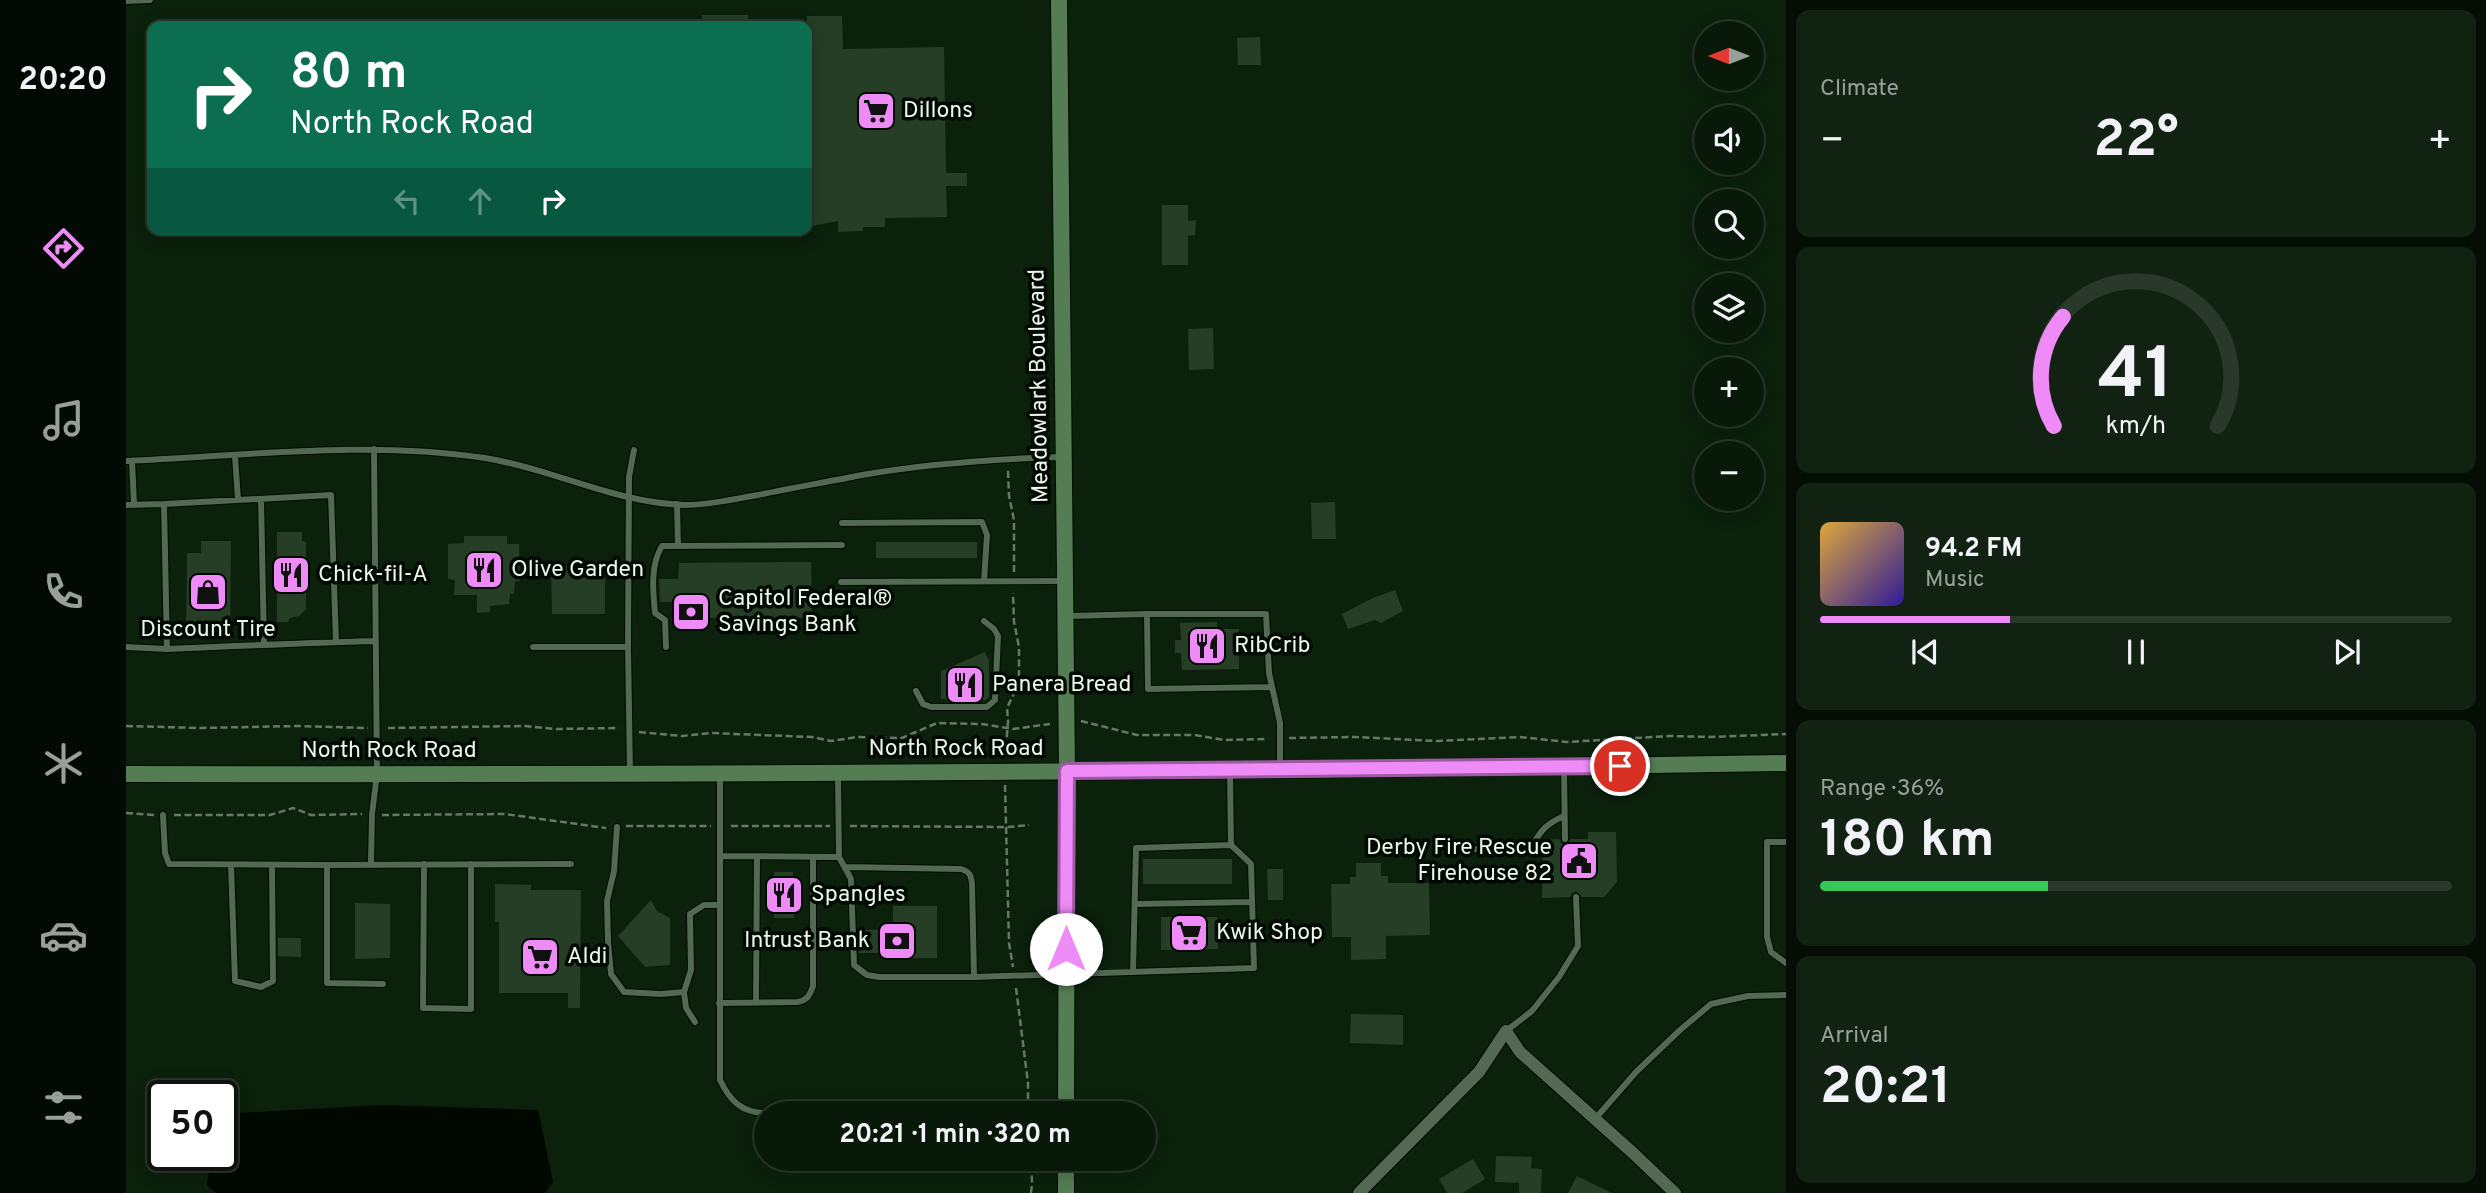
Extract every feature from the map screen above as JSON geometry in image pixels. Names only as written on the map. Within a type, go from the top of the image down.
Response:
[{"type":"main road","name":"Meadowlark Boulevard","points":[[1059,0],[1067,771],[1066,1101]]},
{"type":"main road","name":"North Rock Road","points":[[126,774],[1230,771],[1786,763]]},
{"type":"main road","points":[[1066,1171],[1066,1193]]},
{"type":"street","points":[[1359,1193],[1479,1072],[1506,1031],[1520,1052],[1675,1193]]},
{"type":"lane","points":[[126,1],[150,0]]},
{"type":"lane","points":[[336,642],[331,495],[130,505],[129,461],[374,449],[456,455],[526,466],[615,496],[655,504],[677,504],[722,501],[952,461],[1063,457]]},
{"type":"lane","points":[[371,864],[372,814],[377,774],[374,449]]},
{"type":"lane","points":[[631,774],[628,647],[631,499],[629,477],[634,450]]},
{"type":"lane","points":[[235,456],[238,500]]},
{"type":"lane","points":[[261,499],[264,645]]},
{"type":"lane","points":[[164,504],[167,649]]},
{"type":"lane","points":[[677,504],[678,546]]},
{"type":"lane","points":[[842,523],[982,522],[987,535],[984,581]]},
{"type":"lane","points":[[666,647],[665,621],[655,613],[654,568],[656,555],[662,547],[842,545]]},
{"type":"lane","points":[[841,582],[1065,581]]},
{"type":"lane","points":[[1147,614],[1148,690],[1272,687]]},
{"type":"lane","points":[[1065,616],[1266,614],[1272,687],[1280,723],[1280,770]]},
{"type":"lane","points":[[916,691],[923,704],[931,707],[987,707],[995,700],[998,636],[984,621]]},
{"type":"lane","points":[[126,647],[167,649],[376,641]]},
{"type":"lane","points":[[533,647],[628,647]]},
{"type":"lane","points":[[1564,767],[1565,839]]},
{"type":"lane","points":[[1230,771],[1231,845]]},
{"type":"lane","points":[[838,773],[839,857],[846,867],[852,893],[852,958],[859,971],[879,977],[974,977],[1014,975],[1066,974],[1133,972],[1254,968],[1251,864],[1231,845],[1136,848],[1133,972]]},
{"type":"lane","points":[[720,774],[720,1080],[729,1098],[743,1107],[754,1110]]},
{"type":"lane","points":[[163,815],[164,853],[169,864],[571,864]]},
{"type":"lane","points":[[1452,850],[1532,847],[1539,832],[1550,821],[1564,816]]},
{"type":"lane","points":[[617,827],[614,871],[607,901],[611,974],[624,992],[684,992]]},
{"type":"lane","points":[[1786,842],[1767,842],[1767,937],[1771,952],[1786,963]]},
{"type":"lane","points":[[720,856],[839,857]]},
{"type":"lane","points":[[756,1003],[757,857]]},
{"type":"lane","points":[[719,1003],[801,1002],[811,994],[813,857]]},
{"type":"lane","points":[[231,864],[235,981],[261,987],[273,981],[272,865]]},
{"type":"lane","points":[[424,864],[423,1008],[471,1009],[471,864]]},
{"type":"lane","points":[[327,865],[327,983],[383,984]]},
{"type":"lane","points":[[846,867],[968,871],[972,884],[974,977]]},
{"type":"lane","points":[[1506,1031],[1532,1011],[1559,977],[1578,946],[1576,897]]},
{"type":"lane","points":[[1135,904],[1252,902]]},
{"type":"lane","points":[[695,1022],[686,1008],[684,992],[691,970],[690,914],[704,905],[719,905]]},
{"type":"lane","points":[[1595,1119],[1636,1072],[1711,1004],[1748,996],[1786,995]]},
{"type":"path","points":[[1008,471],[1014,520],[1014,568]]},
{"type":"path","points":[[1006,742],[1006,708],[1019,683],[1019,647],[1014,622],[1013,589]]},
{"type":"path","points":[[1082,721],[1137,735],[1195,734],[1224,740],[1354,737],[1438,741],[1520,737],[1567,742],[1670,736],[1786,734]]},
{"type":"path","points":[[644,734],[800,736],[831,741],[857,737],[902,738],[937,723],[1034,728]]},
{"type":"path","points":[[126,726],[298,726],[352,729]]},
{"type":"path","points":[[386,728],[608,728]]},
{"type":"path","points":[[1006,804],[1009,943],[1028,1083],[1028,1101]]},
{"type":"path","points":[[126,813],[270,815],[293,808],[312,815],[505,814],[602,829],[1029,825]]},
{"type":"path","points":[[1031,1193],[1032,1171]]},
{"type":"shaded area","points":[[382,1105],[538,1110],[553,1182],[545,1193],[216,1193],[207,1185],[209,1171],[238,1171],[238,1113]]},
{"type":"building","points":[[702,15],[748,15],[748,21],[702,21]]},
{"type":"building","name":"Dillons","points":[[807,16],[842,16],[843,49],[944,47],[946,173],[967,173],[967,186],[946,186],[947,217],[885,218],[885,227],[863,227],[863,231],[838,232],[838,221],[812,226],[812,21],[807,21]]},
{"type":"building","points":[[1260,37],[1261,65],[1238,65],[1237,38]]},
{"type":"building","points":[[1162,205],[1188,205],[1188,221],[1196,220],[1195,235],[1188,236],[1188,265],[1162,265]]},
{"type":"building","points":[[1213,328],[1214,369],[1189,370],[1188,329]]},
{"type":"building","points":[[1335,502],[1336,539],[1312,539],[1311,503]]},
{"type":"building","name":"Chick-fil-A","points":[[277,532],[302,532],[302,541],[306,542],[306,609],[288,622],[277,622]]},
{"type":"building","name":"Olive Garden","points":[[464,536],[507,536],[507,544],[519,544],[520,581],[515,581],[514,594],[510,594],[509,604],[490,606],[490,612],[477,613],[477,595],[454,595],[455,580],[448,579],[448,544],[464,543]]},
{"type":"building","name":"Discount Tire","points":[[201,541],[231,541],[230,632],[186,634],[187,553],[201,553]]},
{"type":"building","points":[[876,542],[977,542],[977,558],[876,558]]},
{"type":"building","points":[[811,562],[812,618],[678,618],[678,602],[660,602],[659,579],[678,579],[679,563]]},
{"type":"building","points":[[551,566],[605,566],[605,614],[552,614]]},
{"type":"building","points":[[1395,590],[1403,611],[1381,623],[1375,620],[1348,629],[1342,614]]},
{"type":"building","name":"RibCrib","points":[[1217,622],[1217,629],[1239,629],[1239,669],[1182,670],[1181,653],[1175,653],[1175,640],[1181,640],[1180,623]]},
{"type":"building","name":"Panera Bread","points":[[985,652],[989,661],[989,697],[986,700],[941,699],[941,671]]},
{"type":"building","name":"Derby Fire Rescue Firehouse 82","points":[[1588,832],[1616,832],[1617,882],[1604,897],[1582,897],[1576,891],[1570,897],[1542,898],[1543,840],[1559,839],[1566,845],[1571,839],[1588,839]]},
{"type":"building","name":"Kwik Shop","points":[[1143,859],[1232,859],[1232,884],[1143,884]]},
{"type":"building","points":[[1356,863],[1381,863],[1381,876],[1388,876],[1388,883],[1429,883],[1430,935],[1386,936],[1386,959],[1351,960],[1351,937],[1332,937],[1331,884],[1350,884],[1350,877],[1356,877]]},
{"type":"building","points":[[1267,869],[1283,869],[1283,900],[1268,900]]},
{"type":"building","name":"Spangles","points":[[774,872],[793,872],[794,918],[774,918]]},
{"type":"building","name":"Aldi","points":[[495,884],[531,885],[531,890],[581,890],[580,1008],[568,1008],[568,993],[499,993],[499,922],[495,922]]},
{"type":"building","points":[[651,900],[657,911],[670,918],[670,965],[645,967],[618,936]]},
{"type":"building","points":[[355,903],[390,904],[390,958],[355,959]]},
{"type":"building","name":"Intrust Bank","points":[[893,906],[937,906],[937,958],[893,958],[893,953],[859,953],[858,930],[893,930]]},
{"type":"building","name":"Kwik Shop","points":[[1161,917],[1217,917],[1218,949],[1161,950]]},
{"type":"building","points":[[278,938],[301,938],[301,957],[278,956]]},
{"type":"building","points":[[1351,1014],[1403,1015],[1403,1045],[1350,1043]]},
{"type":"building","points":[[1496,1156],[1532,1157],[1531,1168],[1542,1169],[1541,1193],[1519,1193],[1519,1183],[1495,1182]]},
{"type":"building","points":[[1473,1159],[1485,1179],[1462,1193],[1447,1193],[1439,1179]]},
{"type":"building","points":[[1577,1176],[1612,1193],[1568,1193]]},
{"type":"place","name":"Dillons","points":[[876,111]]},
{"type":"place","name":"Olive Garden","points":[[484,570]]},
{"type":"place","name":"Chick-fil-A","points":[[291,575]]},
{"type":"place","name":"Discount Tire","points":[[208,592]]},
{"type":"place","name":"Capitol Federal® Savings Bank","points":[[691,612]]},
{"type":"place","name":"RibCrib","points":[[1207,646]]},
{"type":"place","name":"Panera Bread","points":[[965,685]]},
{"type":"place","name":"Derby Fire Rescue Firehouse 82","points":[[1579,861]]},
{"type":"place","name":"Spangles","points":[[784,895]]},
{"type":"place","name":"Kwik Shop","points":[[1189,933]]},
{"type":"place","name":"Intrust Bank","points":[[897,941]]},
{"type":"place","name":"Aldi","points":[[540,957]]},
{"type":"route","points":[[1066,949],[1067,771],[1620,766]]}]
